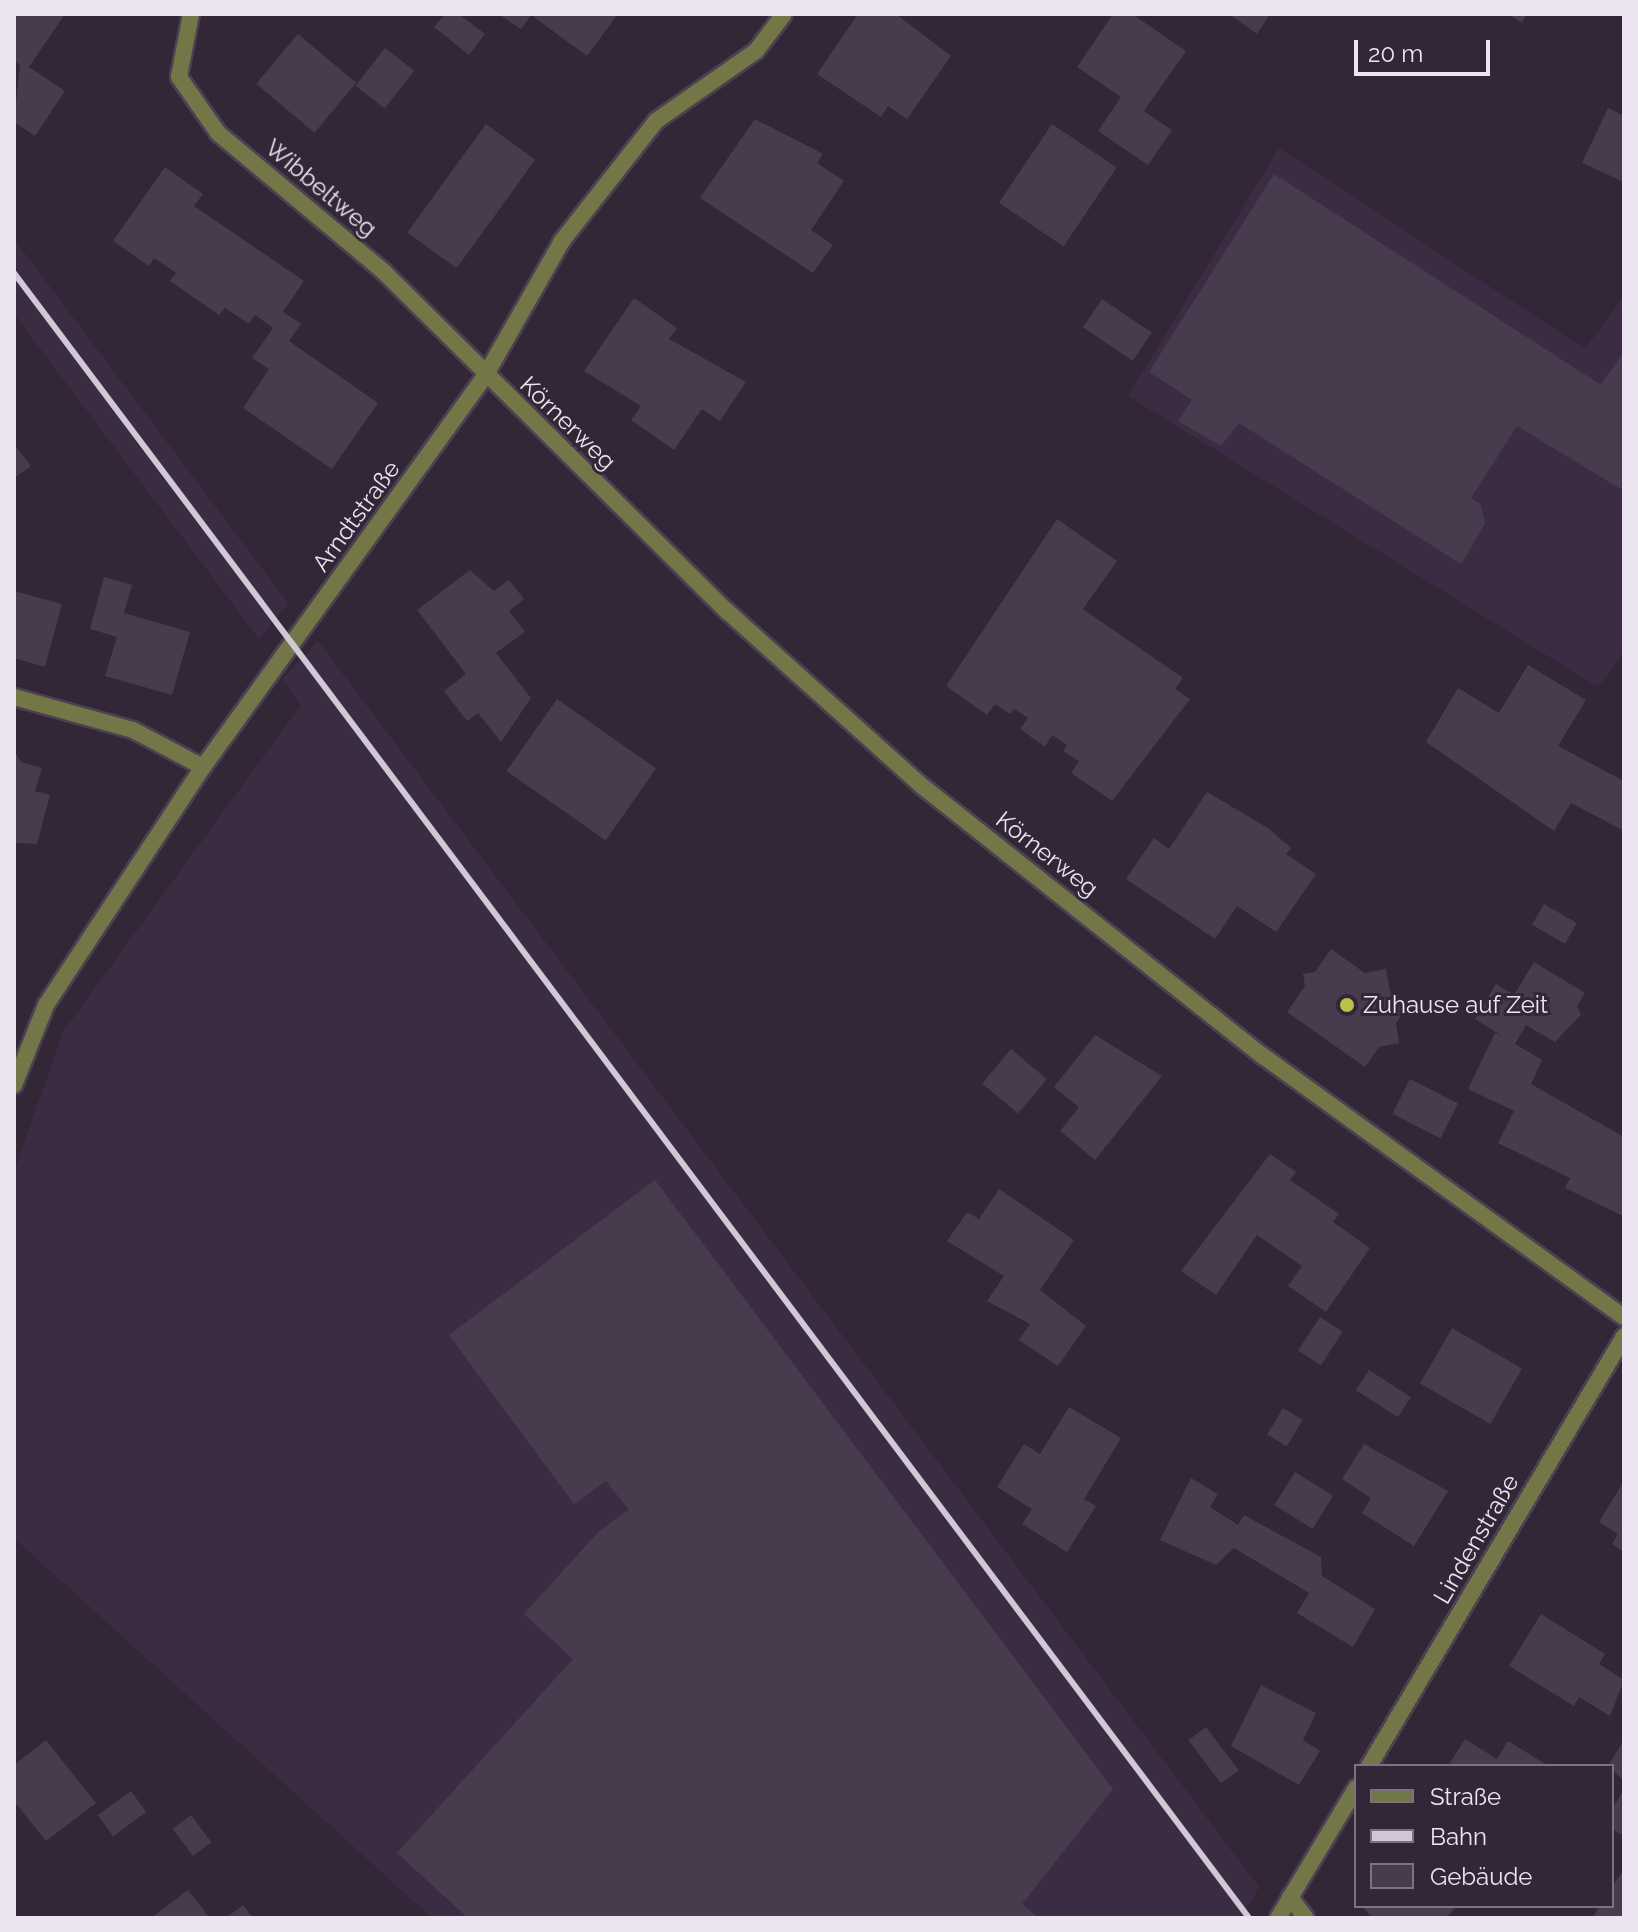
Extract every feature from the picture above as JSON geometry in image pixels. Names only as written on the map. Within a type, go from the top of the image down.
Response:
[{"type":"street","name":"Wibbeltweg","points":[[191,14],[179,77],[218,133],[384,272],[485,376]]},
{"type":"street","name":"Arndtstraße","points":[[14,1085],[46,1005],[203,767],[485,376],[562,241],[656,121],[756,51],[784,14]]},
{"type":"street","name":"Körnerweg","points":[[485,376],[728,612],[922,786],[1263,1056],[1624,1317]]},
{"type":"street","points":[[14,697],[133,730],[203,767]]},
{"type":"street","name":"Lindenstraße","points":[[1370,1764],[1624,1336]]},
{"type":"street","points":[[1278,1918],[1354,1791]]},
{"type":"street","points":[[1290,1897],[1306,1918]]},
{"type":"shaded area","points":[[1279,148],[1585,349],[1624,296],[1624,652],[1598,687],[1128,396]]},
{"type":"shaded area","points":[[14,239],[288,603],[259,639],[14,314]]},
{"type":"shaded area","points":[[318,641],[1259,1887],[1242,1918],[432,1918],[14,1538],[14,1172],[63,1032],[301,705],[282,679]]},
{"type":"building","points":[[14,14],[65,14],[29,67],[65,91],[35,136],[14,122],[20,65],[14,60]]},
{"type":"building","points":[[445,14],[459,14],[485,34],[469,55],[434,27]]},
{"type":"building","points":[[498,14],[618,14],[587,56],[531,15],[521,29]]},
{"type":"building","points":[[858,14],[896,14],[951,56],[907,119],[888,106],[881,117],[817,74]]},
{"type":"building","points":[[1113,14],[1132,14],[1186,51],[1144,111],[1172,130],[1148,165],[1098,131],[1121,97],[1077,67]]},
{"type":"building","points":[[1229,14],[1270,14],[1257,34]]},
{"type":"building","points":[[1508,14],[1527,14],[1522,23]]},
{"type":"building","points":[[298,34],[356,83],[314,133],[256,84]]},
{"type":"building","points":[[385,48],[414,71],[385,109],[355,86]]},
{"type":"building","points":[[1608,108],[1624,116],[1624,182],[1582,163]]},
{"type":"building","points":[[755,119],[823,154],[817,163],[844,181],[811,230],[833,245],[813,273],[700,198]]},
{"type":"building","points":[[486,124],[535,160],[457,268],[407,232]]},
{"type":"building","points":[[1052,124],[1117,168],[1064,246],[999,203]]},
{"type":"building","points":[[165,167],[203,194],[194,206],[304,281],[283,312],[301,324],[289,341],[378,403],[332,469],[243,408],[269,369],[252,358],[273,328],[255,315],[249,324],[225,308],[219,315],[170,281],[176,273],[154,258],[149,266],[113,241]]},
{"type":"building","points":[[1274,174],[1601,385],[1624,351],[1624,491],[1517,426],[1471,498],[1481,505],[1485,524],[1461,564],[1239,423],[1221,446],[1178,421],[1192,400],[1149,372]]},
{"type":"building","points":[[634,298],[677,328],[669,339],[746,382],[720,421],[702,409],[674,450],[631,420],[641,406],[584,371]]},
{"type":"building","points":[[1102,299],[1152,333],[1133,361],[1083,327]]},
{"type":"building","points":[[14,444],[31,466],[14,478]]},
{"type":"building","points":[[1057,519],[1117,561],[1083,609],[1183,678],[1175,689],[1190,699],[1112,801],[1071,773],[1079,761],[1063,751],[1067,745],[1052,735],[1045,747],[1020,729],[1028,718],[1014,709],[1010,714],[995,704],[987,715],[946,686]]},
{"type":"building","points":[[470,570],[494,591],[509,580],[524,599],[509,611],[525,632],[496,653],[531,698],[501,742],[478,713],[467,721],[444,691],[466,674],[417,610]]},
{"type":"building","points":[[104,577],[132,585],[124,613],[190,632],[172,695],[105,676],[117,637],[90,629]]},
{"type":"building","points":[[14,591],[62,604],[45,667],[14,658]]},
{"type":"building","points":[[1528,665],[1586,700],[1558,746],[1624,781],[1624,831],[1571,803],[1554,831],[1426,742],[1458,688],[1499,713]]},
{"type":"building","points":[[557,699],[656,768],[606,840],[507,771]]},
{"type":"building","points":[[14,750],[21,762],[42,768],[35,791],[50,795],[37,844],[14,843]]},
{"type":"building","points":[[1207,792],[1268,828],[1291,848],[1286,854],[1316,874],[1276,932],[1237,906],[1215,939],[1126,879],[1154,838],[1169,849]]},
{"type":"building","points":[[1544,904],[1577,923],[1565,944],[1532,925]]},
{"type":"building","points":[[1331,949],[1365,973],[1386,969],[1390,991],[1410,1004],[1396,1023],[1399,1043],[1379,1047],[1365,1067],[1287,1012],[1305,986],[1303,974],[1315,972]]},
{"type":"building","points":[[1534,962],[1585,993],[1577,1006],[1581,1015],[1555,1042],[1526,1025],[1515,1044],[1542,1060],[1531,1084],[1624,1137],[1623,1216],[1565,1188],[1570,1178],[1498,1143],[1514,1111],[1468,1089],[1495,1033],[1505,1038],[1475,1019],[1496,984],[1514,995]]},
{"type":"building","points":[[1095,1035],[1162,1076],[1095,1160],[1060,1131],[1079,1107],[1054,1087]]},
{"type":"building","points":[[1011,1049],[1047,1079],[1018,1114],[982,1083]]},
{"type":"building","points":[[1410,1079],[1458,1104],[1440,1138],[1392,1114]]},
{"type":"building","points":[[1270,1154],[1296,1172],[1290,1180],[1339,1214],[1333,1222],[1370,1248],[1326,1312],[1288,1286],[1302,1266],[1257,1235],[1216,1295],[1181,1271]]},
{"type":"building","points":[[655,1180],[1113,1789],[1022,1904],[1039,1918],[468,1918],[397,1853],[573,1659],[524,1614],[599,1531],[629,1510],[606,1481],[574,1504],[449,1335]]},
{"type":"building","points":[[999,1189],[1074,1240],[1040,1290],[1086,1326],[1058,1366],[1019,1340],[1030,1324],[987,1301],[1004,1276],[947,1241],[967,1212],[979,1219]]},
{"type":"building","points":[[1320,1317],[1343,1332],[1321,1365],[1298,1351]]},
{"type":"building","points":[[1452,1328],[1522,1368],[1490,1424],[1420,1383]]},
{"type":"building","points":[[1369,1370],[1411,1397],[1398,1417],[1356,1390]]},
{"type":"building","points":[[1069,1407],[1121,1438],[1084,1499],[1096,1506],[1067,1552],[1022,1524],[1032,1509],[997,1487],[1024,1444],[1040,1454]]},
{"type":"building","points":[[1283,1408],[1303,1420],[1287,1446],[1267,1435]]},
{"type":"building","points":[[1364,1444],[1448,1491],[1414,1546],[1362,1513],[1371,1498],[1342,1479]]},
{"type":"building","points":[[1295,1472],[1333,1496],[1312,1529],[1274,1505]]},
{"type":"building","points":[[1191,1478],[1218,1494],[1210,1507],[1238,1525],[1244,1515],[1321,1557],[1322,1576],[1375,1609],[1353,1647],[1297,1613],[1309,1593],[1234,1548],[1216,1565],[1160,1540]]},
{"type":"building","points":[[1624,1481],[1624,1552],[1612,1544],[1618,1534],[1599,1522]]},
{"type":"building","points":[[1541,1614],[1605,1654],[1599,1664],[1624,1680],[1610,1716],[1579,1697],[1574,1706],[1509,1666]]},
{"type":"building","points":[[1261,1685],[1316,1713],[1303,1740],[1320,1751],[1299,1785],[1231,1746]]},
{"type":"building","points":[[1206,1727],[1238,1770],[1221,1783],[1188,1740]]},
{"type":"building","points":[[1465,1739],[1497,1759],[1508,1741],[1546,1764],[1449,1764]]},
{"type":"building","points":[[46,1740],[96,1803],[46,1841],[14,1801],[14,1765]]},
{"type":"building","points":[[1624,1740],[1624,1781],[1614,1772],[1614,1764],[1609,1764]]},
{"type":"building","points":[[1624,1789],[1624,1836],[1614,1830],[1614,1806]]},
{"type":"building","points":[[131,1791],[146,1812],[113,1836],[98,1815]]},
{"type":"building","points":[[191,1815],[211,1842],[193,1856],[173,1829]]},
{"type":"building","points":[[1624,1869],[1624,1918],[1592,1918],[1599,1908],[1614,1908],[1614,1884]]},
{"type":"building","points":[[188,1890],[210,1918],[151,1918]]},
{"type":"building","points":[[243,1905],[253,1918],[226,1918]]},
{"type":"building","points":[[1364,1908],[1454,1908],[1447,1918],[1372,1918]]},
{"type":"railway","points":[[14,273],[1249,1918]]},
{"type":"place","name":"Zuhause auf Zeit","points":[[1347,1005]]}]
